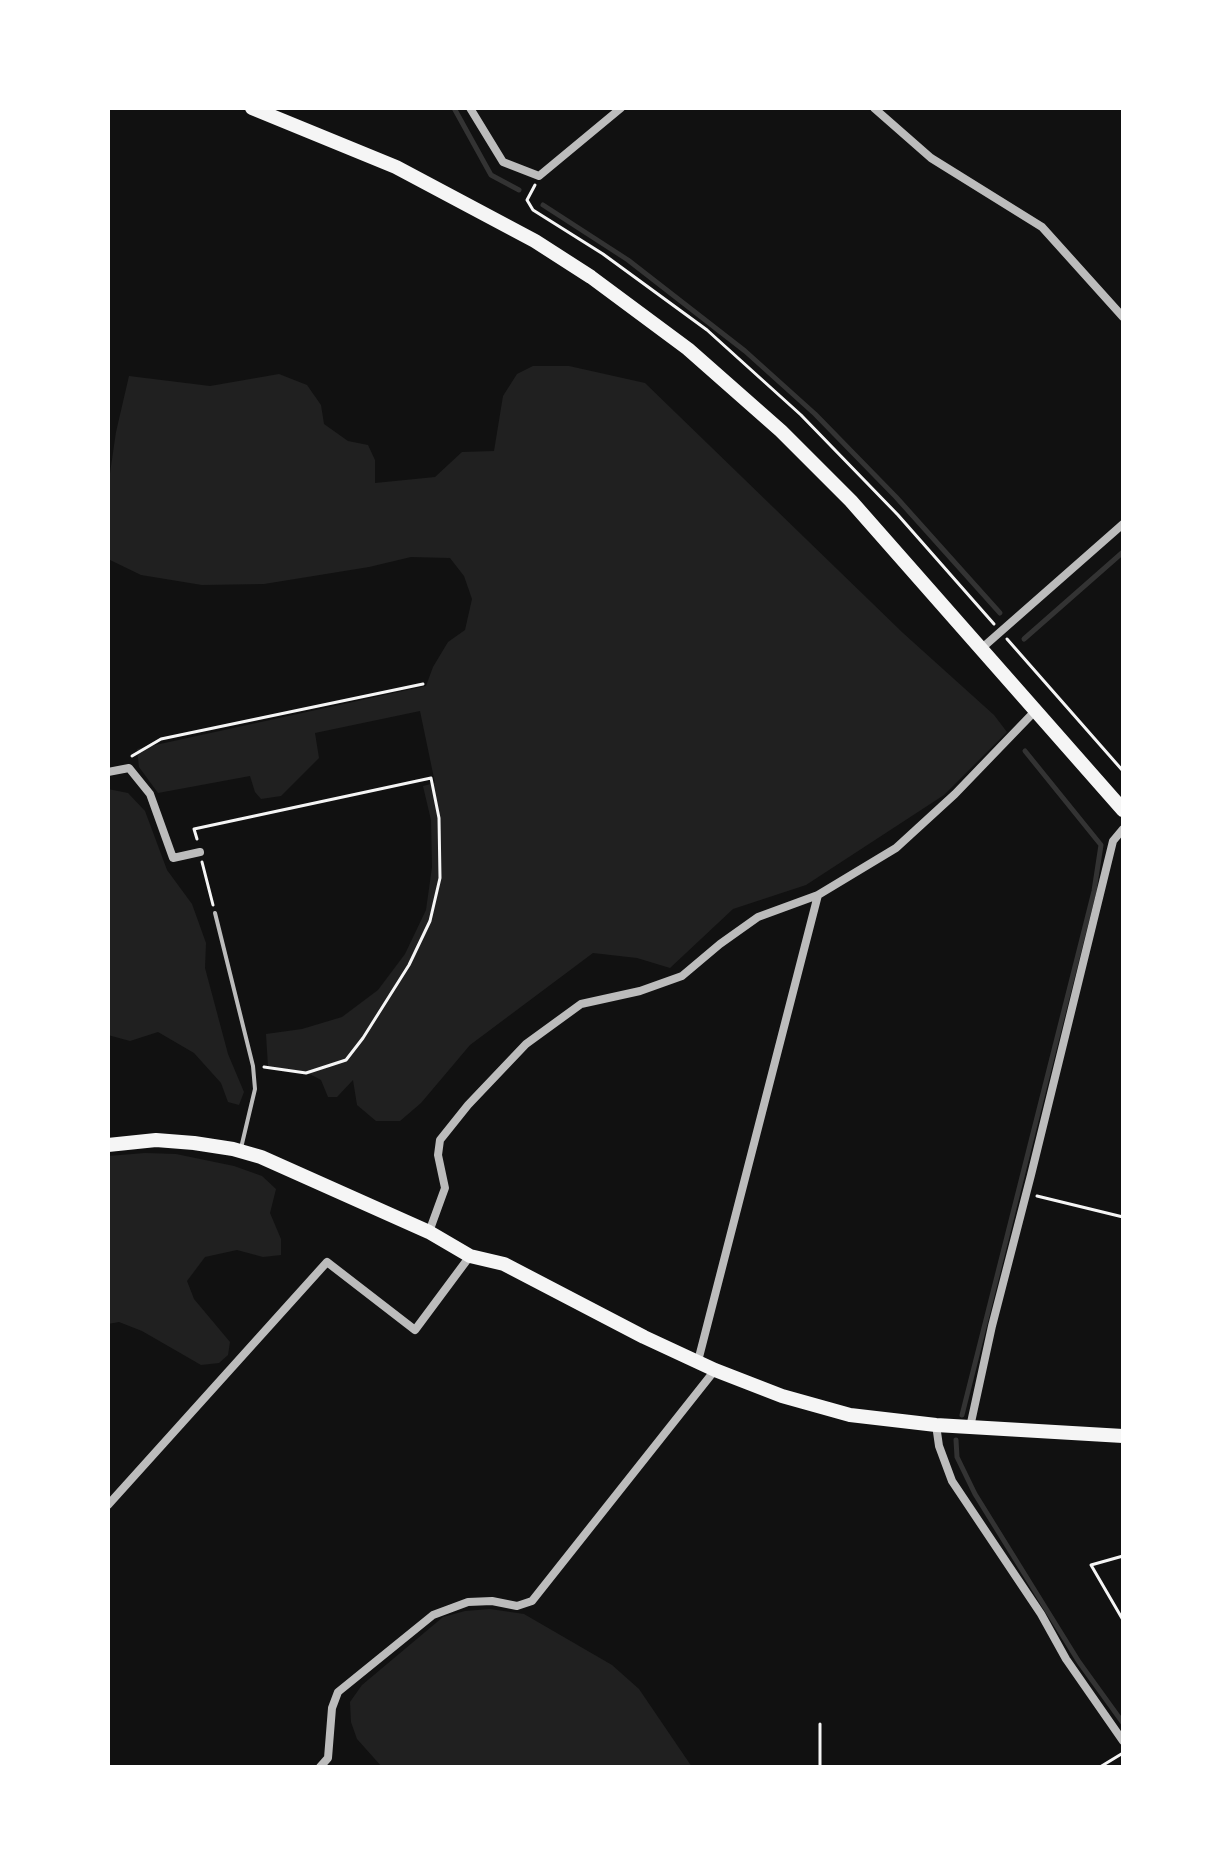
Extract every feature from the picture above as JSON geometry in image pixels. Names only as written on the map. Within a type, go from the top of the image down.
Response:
[{"type":"main road","points":[[252,108],[396,167],[535,241],[591,277],[688,349],[781,431],[851,501],[1123,810]]},
{"type":"main road","points":[[108,1145],[156,1140],[194,1143],[240,1151],[296,1171],[429,1232],[470,1256],[504,1264],[715,1370],[782,1396],[850,1415],[936,1425],[1123,1436]]},
{"type":"street","points":[[470,108],[503,162],[539,176],[621,108]]},
{"type":"street","points":[[874,108],[931,158],[1042,227],[1123,317]]},
{"type":"street","points":[[982,648],[1123,524]]},
{"type":"street","points":[[429,1232],[445,1188],[438,1155],[440,1140],[468,1105],[526,1044],[581,1004],[640,991],[682,976],[758,917],[818,895],[896,848],[955,794],[1036,710]]},
{"type":"street","points":[[108,772],[129,768],[150,794],[173,858],[200,852]]},
{"type":"street","points":[[970,1427],[983,1362],[1113,841],[1123,829]]},
{"type":"street","points":[[698,1361],[818,895]]},
{"type":"street","points":[[108,1505],[327,1262],[415,1330],[470,1256]]},
{"type":"street","points":[[320,1767],[328,1758],[332,1708],[338,1692],[433,1615],[468,1602],[492,1601],[517,1606],[532,1601],[715,1370]]},
{"type":"street","points":[[936,1425],[939,1446],[952,1481],[1123,1741]]},
{"type":"lane","points":[[215,913],[253,1066],[255,1089],[240,1151]]},
{"type":"path","points":[[129,768],[132,754],[161,739],[423,684]]},
{"type":"path","points":[[215,913],[194,829],[431,778],[439,818],[440,878],[430,921],[386,1004],[346,1060],[306,1073],[253,1066]]},
{"type":"path","points":[[1027,1193],[1123,1217]]},
{"type":"path","points":[[1123,1556],[1091,1565],[1123,1620]]},
{"type":"path","points":[[820,1724],[820,1767]]},
{"type":"path","points":[[1100,1767],[1123,1753]]},
{"type":"shaded area","points":[[533,366],[569,366],[645,383],[903,633],[994,715],[1007,732],[944,795],[806,885],[733,909],[670,968],[637,958],[593,953],[470,1045],[421,1103],[400,1121],[376,1121],[357,1105],[353,1080],[337,1097],[328,1097],[321,1080],[306,1072],[268,1066],[266,1034],[302,1029],[342,1017],[378,990],[405,954],[426,910],[432,867],[431,820],[423,786],[435,783],[420,711],[315,733],[319,758],[281,796],[261,799],[250,776],[158,793],[139,767],[137,749],[426,686],[448,642],[465,630],[472,599],[464,576],[450,558],[411,557],[264,584],[202,585],[141,575],[108,559],[108,487],[116,432],[129,376],[210,386],[279,374],[307,385],[321,405],[324,424],[348,441],[368,445],[375,460],[375,483],[435,477],[462,452],[494,451],[503,396],[517,374]]},
{"type":"shaded area","points":[[108,789],[128,793],[145,811],[167,870],[192,904],[206,943],[205,968],[228,1054],[244,1092],[239,1105],[228,1102],[221,1083],[194,1053],[158,1032],[130,1041],[108,1035]]},
{"type":"shaded area","points":[[176,1154],[234,1166],[262,1176],[276,1189],[270,1213],[281,1239],[281,1255],[263,1257],[237,1250],[205,1257],[187,1281],[194,1299],[230,1342],[228,1355],[219,1363],[201,1365],[142,1331],[119,1322],[108,1324],[108,1156]]},
{"type":"shaded area","points":[[490,1609],[524,1614],[612,1665],[639,1689],[692,1767],[382,1767],[357,1739],[351,1722],[350,1702],[362,1685],[443,1617]]},
{"type":"waterway","points":[[454,108],[491,175],[519,190]]},
{"type":"waterway","points":[[543,205],[628,260],[745,351],[815,414],[896,497],[1000,613]]},
{"type":"waterway","points":[[1024,639],[1123,552]]},
{"type":"waterway","points":[[962,1415],[1094,891],[1101,845],[1025,751]]},
{"type":"waterway","points":[[956,1440],[957,1457],[975,1494],[1079,1662],[1123,1723]]}]
